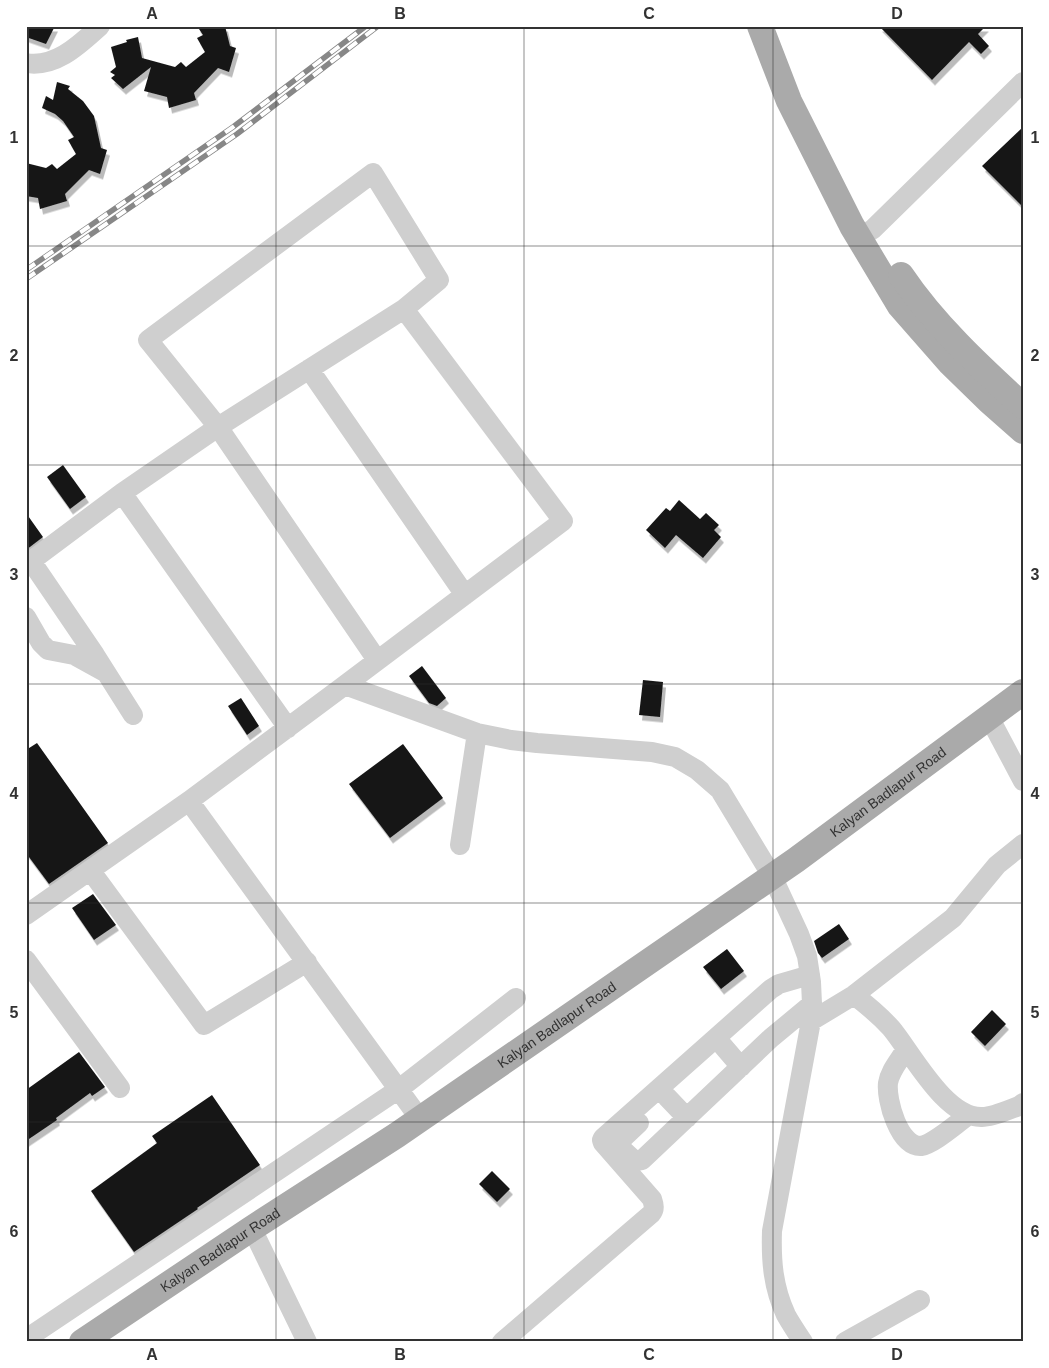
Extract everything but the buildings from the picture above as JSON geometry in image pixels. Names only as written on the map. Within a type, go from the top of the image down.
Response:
[{"type":"main road","points":[[760,26],[790,101],[866,234],[898,271],[919,301],[964,350],[1023,406]]},
{"type":"main road","points":[[778,26],[804,94],[900,306],[950,363],[1023,431]]},
{"type":"main road","name":"Kalyan Badlapur Road","points":[[82,1342],[401,1142],[775,884],[796,860],[993,725],[1023,692]]},
{"type":"main road","name":"Kalyan Badlapur Road","points":[[993,725],[1023,714]]},
{"type":"main road","name":"Kalyan Badlapur Road","points":[[401,1142],[420,1119],[775,884]]},
{"type":"main road","name":"Kalyan Badlapur Road","points":[[109,1342],[254,1235]]},
{"type":"street","points":[[26,63],[48,62],[70,51],[100,26]]},
{"type":"street","points":[[866,234],[1023,82]]},
{"type":"street","points":[[133,715],[106,673],[28,562],[122,493],[218,427],[404,310],[439,280],[373,172],[148,340],[218,427],[377,660]]},
{"type":"street","points":[[26,915],[189,801],[563,521],[404,310]]},
{"type":"street","points":[[309,369],[465,595]]},
{"type":"street","points":[[122,493],[288,728]]},
{"type":"street","points":[[26,617],[41,643],[48,650],[74,655],[106,673]]},
{"type":"street","points":[[345,686],[477,733],[511,740],[652,752],[675,757],[697,770],[720,790],[775,884],[799,934],[807,956],[810,975],[812,1012],[772,1231],[771,1258],[775,1284],[786,1315],[803,1342]]},
{"type":"street","points":[[993,725],[1023,781]]},
{"type":"street","points":[[460,845],[477,733]]},
{"type":"street","points":[[189,801],[420,1119]]},
{"type":"street","points":[[750,1022],[621,1140],[622,1149],[635,1161],[642,1160],[771,1038],[812,1012],[854,995],[953,918],[997,865],[1023,844]]},
{"type":"street","points":[[90,870],[204,1025],[307,962]]},
{"type":"street","points":[[26,960],[120,1088]]},
{"type":"street","points":[[515,1338],[651,1214],[653,1210],[652,1199],[603,1143],[603,1138],[772,989],[779,984],[810,975]]},
{"type":"street","points":[[854,995],[885,1022],[935,1088],[957,1109],[969,1115],[982,1117],[1019,1106],[1023,1103]]},
{"type":"street","points":[[26,1339],[399,1089],[516,998]]},
{"type":"street","points":[[723,1046],[741,1067]]},
{"type":"street","points":[[906,1049],[892,1072],[888,1083],[888,1097],[891,1110],[902,1134],[909,1142],[915,1146],[931,1143],[969,1115]]},
{"type":"street","points":[[667,1097],[687,1118]]},
{"type":"street","points":[[254,1235],[307,1342]]},
{"type":"street","points":[[845,1342],[920,1300]]},
{"type":"railway","points":[[26,270],[233,127],[366,26]]},
{"type":"railway","points":[[26,279],[237,134],[378,26]]}]
